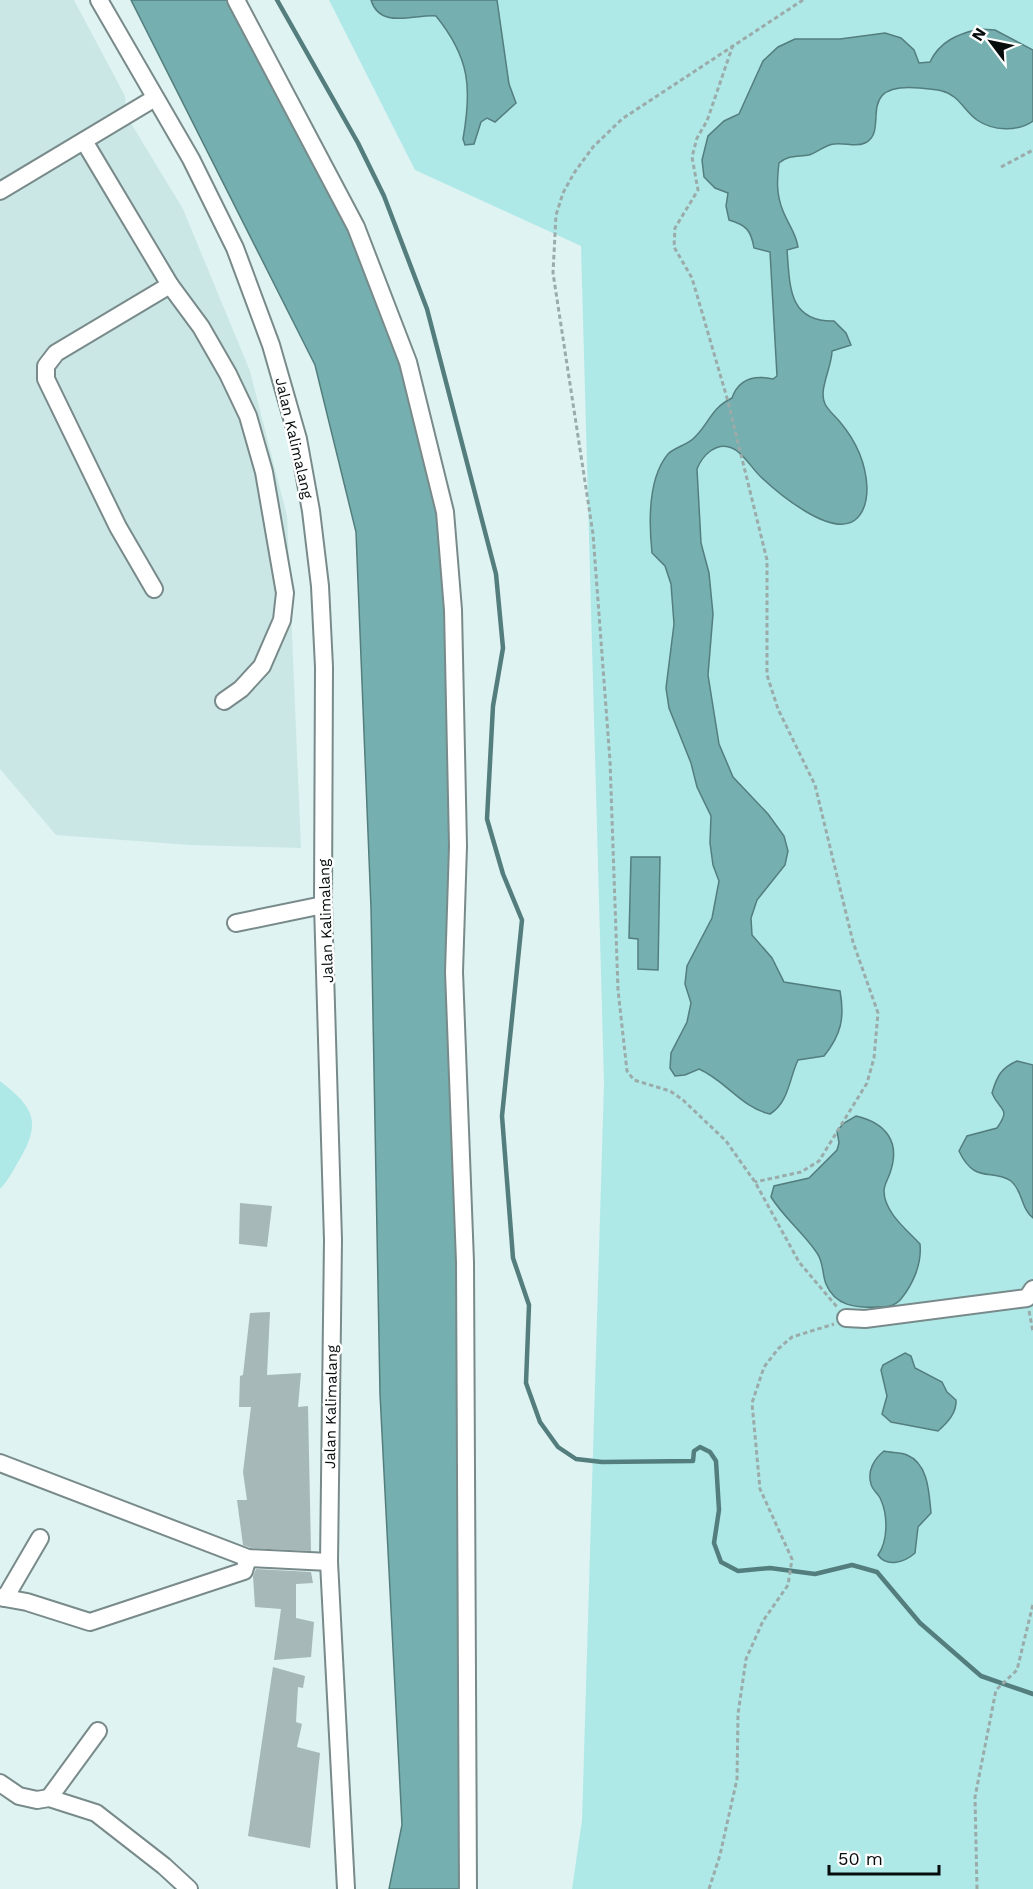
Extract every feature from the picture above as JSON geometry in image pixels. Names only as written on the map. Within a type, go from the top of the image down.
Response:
[{"type":"street","name":"Jalan Kalimalang","points":[[99,0],[191,159],[235,248],[271,345],[298,439],[313,532],[324,655],[323,905],[333,1240],[329,1562],[346,1889]]},
{"type":"street","points":[[236,0],[356,227],[408,362],[446,512],[453,610],[458,846],[454,972],[465,1262],[468,1889]]},
{"type":"street","points":[[0,191],[155,98]]},
{"type":"street","points":[[84,141],[170,285],[201,327],[248,416],[264,472],[285,593],[282,620],[262,666],[241,689],[224,701]]},
{"type":"street","points":[[154,589],[118,527],[46,380],[46,366],[56,353],[170,285]]},
{"type":"street","points":[[237,923],[323,905]]},
{"type":"street","points":[[846,1318],[865,1319],[1030,1293]]},
{"type":"street","points":[[0,1463],[248,1558],[329,1562]]},
{"type":"street","points":[[40,1538],[2,1597],[27,1602],[90,1622],[244,1571],[248,1558]]},
{"type":"street","points":[[49,1798],[98,1731]]},
{"type":"street","points":[[0,1783],[19,1796],[37,1800],[49,1798],[86,1809],[108,1820],[189,1889]]},
{"type":"path","points":[[709,1889],[723,1845],[737,1779],[738,1714],[746,1659],[763,1621],[788,1585],[792,1558],[760,1489],[752,1403],[764,1367],[778,1349],[792,1337],[846,1318],[799,1262],[755,1182],[726,1141],[683,1100],[670,1091],[630,1077],[624,1058],[618,990],[610,761],[593,534],[553,273],[556,215],[563,193],[593,147],[622,119],[803,0]]},
{"type":"path","points":[[733,45],[707,122],[697,138],[692,157],[698,190],[675,228],[674,247],[692,278],[727,398],[767,560],[767,675],[778,709],[815,785],[853,942],[878,1013],[874,1058],[867,1083],[819,1161],[801,1172],[755,1182]]},
{"type":"path","points":[[1001,167],[1033,150]]},
{"type":"path","points":[[1030,1293],[1033,1332]]},
{"type":"path","points":[[977,1889],[975,1797],[996,1690],[1017,1670],[1033,1604]]},
{"type":"shaded area","points":[[0,0],[74,0],[125,96],[126,115],[183,209],[250,371],[287,516],[301,848],[190,845],[56,835],[0,769]]},
{"type":"shaded area","points":[[131,0],[236,0],[356,227],[405,353],[445,512],[468,1889],[389,1889],[402,1825],[380,1394],[371,908],[356,532],[315,365]]},
{"type":"shaded area","points":[[329,0],[1033,0],[1033,1889],[572,1889],[582,1820],[604,1083],[581,246],[415,170]]},
{"type":"shaded area","points":[[371,0],[497,0],[509,84],[516,103],[495,122],[487,118],[481,122],[474,144],[465,145],[463,139],[467,104],[466,74],[456,46],[447,31],[436,16],[390,18],[382,15]]},
{"type":"shaded area","points":[[979,29],[995,30],[1033,50],[1033,121],[1020,127],[998,128],[977,120],[948,93],[931,89],[899,88],[886,92],[879,100],[875,128],[872,137],[865,143],[831,145],[809,155],[790,157],[779,163],[779,199],[796,237],[798,247],[787,250],[794,299],[808,315],[819,320],[834,321],[846,333],[851,345],[832,351],[823,398],[859,452],[867,488],[863,510],[855,520],[845,524],[819,519],[779,493],[740,453],[726,446],[710,451],[702,459],[697,469],[701,543],[709,573],[713,614],[708,675],[719,744],[733,777],[768,814],[784,836],[788,851],[785,865],[757,900],[751,918],[752,935],[772,958],[784,982],[840,991],[842,1018],[834,1041],[824,1056],[798,1060],[785,1097],[770,1114],[751,1106],[699,1069],[685,1075],[675,1076],[670,1068],[671,1053],[687,1022],[691,1003],[685,984],[687,966],[712,918],[719,881],[713,865],[710,843],[711,816],[697,787],[691,763],[669,708],[666,688],[674,624],[671,584],[665,566],[652,553],[650,515],[653,488],[661,464],[668,454],[695,437],[719,406],[732,398],[743,382],[760,377],[773,379],[777,376],[770,252],[754,248],[747,229],[729,220],[726,206],[728,193],[715,188],[704,177],[702,160],[708,136],[724,121],[739,114],[763,61],[778,47],[795,39],[840,39],[885,33],[901,38],[914,50],[919,63],[930,62],[939,49],[950,40]]},
{"type":"shaded area","points":[[631,857],[660,857],[658,970],[638,969],[638,939],[629,938]]},
{"type":"shaded area","points":[[1017,1061],[1033,1065],[1033,1218],[1026,1210],[1018,1190],[1011,1181],[1004,1177],[977,1172],[965,1162],[959,1151],[967,1136],[997,1128],[1004,1112],[992,1093],[1000,1073]]},
{"type":"shaded area","points":[[0,1081],[27,1108],[32,1126],[26,1148],[0,1189]]},
{"type":"shaded area","points":[[856,1116],[867,1119],[883,1129],[892,1143],[893,1162],[884,1189],[885,1199],[897,1220],[920,1244],[918,1266],[909,1287],[898,1302],[886,1307],[854,1306],[835,1297],[826,1284],[817,1253],[771,1197],[774,1186],[809,1178],[837,1150],[839,1143],[837,1131],[844,1123]]},
{"type":"shaded area","points":[[905,1353],[911,1356],[915,1368],[942,1382],[947,1392],[956,1400],[953,1413],[938,1431],[891,1422],[882,1414],[887,1396],[881,1370],[883,1365]]},
{"type":"shaded area","points":[[884,1451],[905,1454],[920,1465],[930,1497],[931,1513],[918,1527],[915,1553],[896,1562],[886,1561],[878,1555],[884,1543],[886,1521],[883,1506],[872,1486],[870,1474],[874,1462]]},
{"type":"building","points":[[240,1203],[272,1206],[267,1247],[239,1244]]},
{"type":"building","points":[[270,1312],[267,1375],[301,1373],[298,1407],[308,1406],[311,1551],[251,1548],[243,1545],[237,1500],[247,1500],[243,1472],[251,1407],[239,1407],[240,1376],[243,1375],[250,1313]]},
{"type":"building","points":[[256,1569],[311,1572],[313,1583],[296,1584],[296,1618],[314,1622],[311,1657],[274,1660],[281,1609],[255,1607],[253,1576]]},
{"type":"building","points":[[273,1667],[305,1676],[303,1688],[298,1687],[296,1722],[302,1724],[297,1747],[320,1753],[310,1848],[248,1836]]},
{"type":"waterway","points":[[277,0],[358,143],[384,196],[427,309],[496,574],[503,648],[493,706],[487,819],[503,874],[522,920],[502,1116],[513,1258],[529,1305],[526,1383],[540,1422],[558,1447],[576,1459],[602,1462],[693,1461],[694,1451],[700,1447],[710,1452],[716,1461],[719,1510],[714,1543],[721,1562],[738,1571],[770,1568],[815,1574],[852,1565],[877,1572],[920,1623],[981,1676],[1033,1694]]}]
